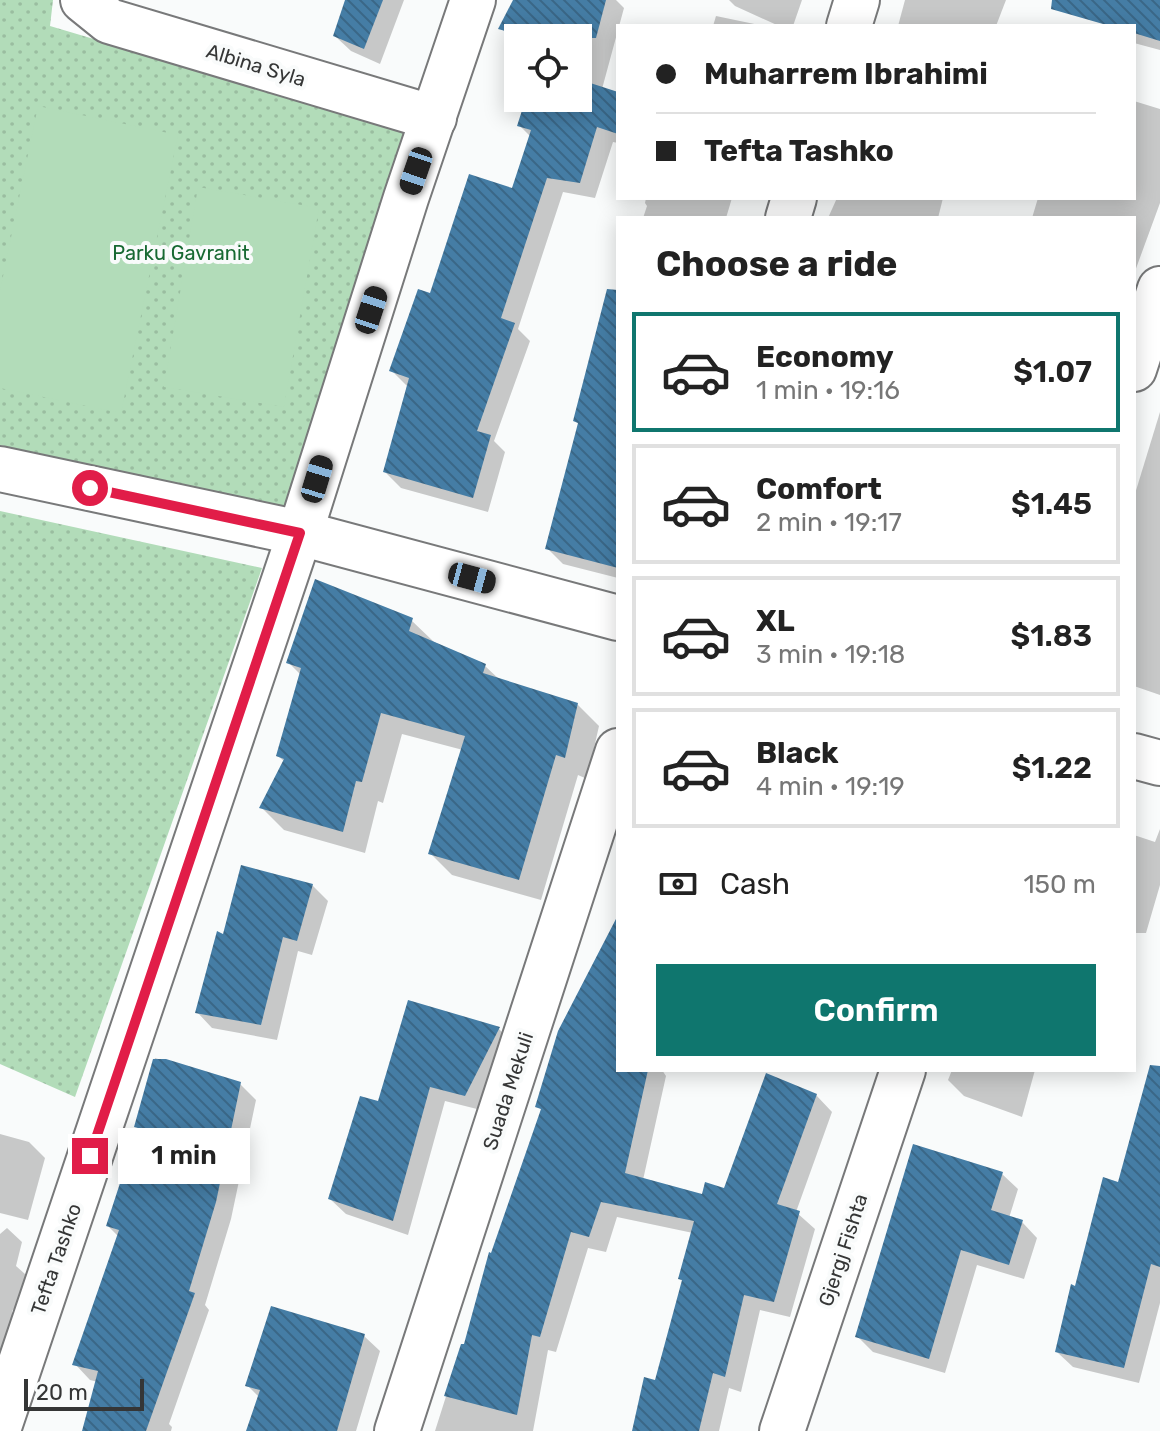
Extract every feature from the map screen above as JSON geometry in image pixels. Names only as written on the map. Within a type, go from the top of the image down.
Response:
[{"type":"street","name":"Albina Syla","points":[[83,0],[109,21],[434,118]]},
{"type":"street","name":"Tefta Tashko","points":[[0,1424],[300,533],[406,198],[473,0]]},
{"type":"street","points":[[850,24],[857,0]]},
{"type":"street","points":[[1136,363],[1160,289]]},
{"type":"street","points":[[0,469],[300,533],[616,617]]},
{"type":"street","name":"Suada Mekuli","points":[[397,1431],[616,757]]},
{"type":"street","points":[[1136,757],[1160,763]]},
{"type":"street","name":"Gjergj Fishta","points":[[782,1431],[902,1072]]},
{"type":"green space","name":"Parku Gavranit","points":[[0,0],[53,0],[50,26],[407,132],[289,508],[0,445]]},
{"type":"green space","points":[[38,106],[178,135],[121,413],[0,388],[0,291]]},
{"type":"green space","points":[[198,187],[319,208],[284,407],[164,387]]},
{"type":"green space","points":[[0,511],[262,568],[75,1097],[0,1064]]},
{"type":"building","points":[[345,0],[383,0],[364,49],[333,36]]},
{"type":"building","points":[[513,0],[606,0],[596,38],[592,38],[592,24],[504,24],[504,31],[498,29]]},
{"type":"building","points":[[1052,0],[1160,0],[1160,41],[1136,34],[1136,24],[1103,24],[1051,9]]},
{"type":"building","points":[[592,84],[616,91],[616,133],[597,127],[580,183],[547,178],[501,318],[515,323],[477,431],[491,435],[473,498],[383,472],[409,378],[389,371],[418,289],[430,293],[469,174],[512,188],[531,130],[517,126],[522,112],[592,112]]},
{"type":"building","points":[[607,289],[616,290],[616,567],[545,549],[578,423],[573,421]]},
{"type":"building","points":[[315,579],[413,618],[409,631],[486,664],[483,673],[578,703],[565,758],[556,755],[519,880],[428,854],[465,736],[381,713],[362,782],[356,781],[343,832],[259,808],[284,759],[276,756],[301,668],[286,663]]},
{"type":"building","points":[[241,865],[313,884],[297,941],[283,937],[261,1025],[195,1013],[217,931],[223,934]]},
{"type":"building","points":[[616,919],[616,1072],[648,1072],[625,1173],[702,1194],[705,1182],[724,1188],[766,1073],[817,1094],[777,1204],[800,1211],[774,1302],[744,1295],[725,1377],[713,1373],[699,1431],[632,1431],[644,1377],[655,1380],[682,1280],[678,1279],[694,1221],[601,1202],[589,1237],[571,1232],[540,1337],[532,1335],[517,1415],[444,1396],[461,1344],[464,1344],[489,1252],[541,1109],[535,1107],[558,1031]]},
{"type":"building","points":[[408,1000],[500,1027],[465,1096],[430,1087],[393,1221],[328,1199],[360,1096],[378,1101]]},
{"type":"building","points":[[153,1059],[166,1059],[241,1082],[216,1202],[189,1291],[195,1293],[146,1431],[82,1431],[98,1371],[72,1365],[119,1230],[106,1226],[138,1128],[134,1127]]},
{"type":"building","points":[[1150,1065],[1160,1066],[1160,1267],[1151,1264],[1124,1368],[1055,1352],[1071,1284],[1075,1286],[1103,1177],[1118,1182]]},
{"type":"building","points":[[913,1144],[1003,1172],[991,1210],[1023,1220],[1009,1265],[961,1250],[929,1359],[855,1337]]},
{"type":"building","points":[[271,1306],[365,1334],[337,1431],[246,1431],[260,1390],[245,1386]]},
{"type":"route","points":[[90,488],[300,533],[90,1156]]}]
